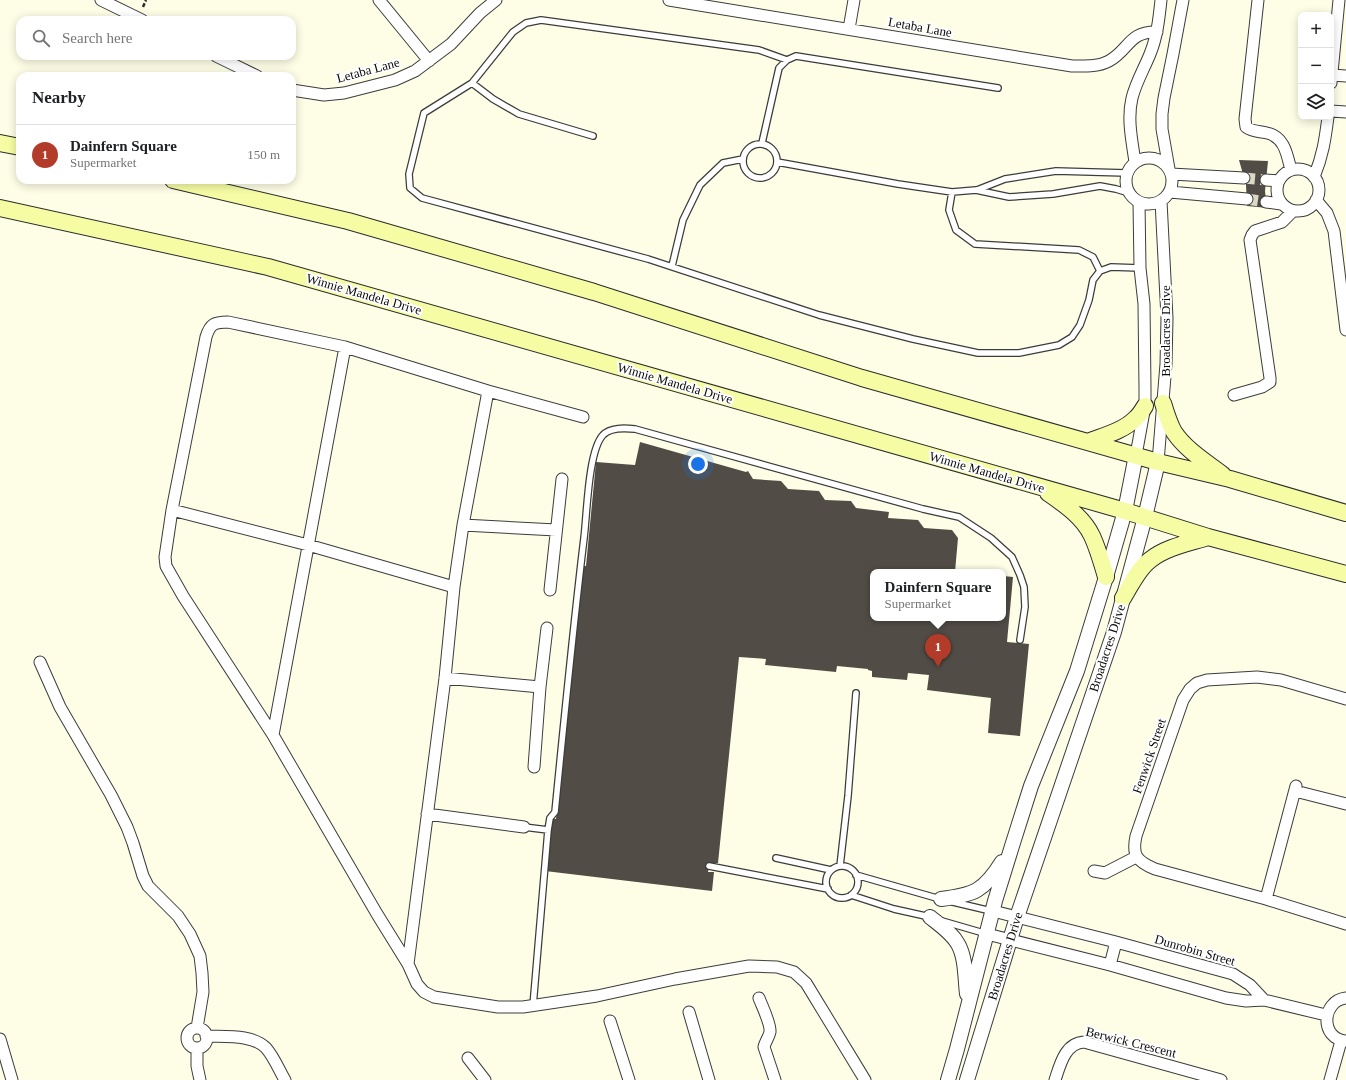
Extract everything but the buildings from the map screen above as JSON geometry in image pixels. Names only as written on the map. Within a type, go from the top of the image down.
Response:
[{"type":"main road","points":[[0,143],[16,146]]},
{"type":"main road","points":[[190,184],[348,221],[594,292],[862,378],[1158,462],[1230,479],[1346,513]]},
{"type":"main road","name":"Winnie Mandela Drive","points":[[0,208],[268,267],[1125,510],[1208,537],[1346,574]]},
{"type":"main road","points":[[1163,403],[1174,432],[1185,445],[1197,456],[1230,479]]},
{"type":"main road","points":[[1088,442],[1127,425],[1135,419],[1145,406]]},
{"type":"main road","points":[[1040,487],[1069,508],[1092,534],[1106,577]]},
{"type":"main road","points":[[1123,598],[1141,570],[1150,560],[1165,551],[1208,537]]},
{"type":"street","points":[[101,0],[134,16]]},
{"type":"street","points":[[379,0],[429,62]]},
{"type":"street","name":"Letaba Lane","points":[[296,91],[324,95],[344,93],[395,80],[415,71],[429,62],[451,44],[480,13],[496,0]]},
{"type":"street","name":"Letaba Lane","points":[[668,0],[1072,66],[1094,65],[1109,61],[1116,57],[1138,35],[1148,32],[1157,32]]},
{"type":"street","points":[[849,29],[854,0]]},
{"type":"street","points":[[1135,162],[1130,124],[1132,98],[1139,78],[1150,55],[1157,32],[1161,0]]},
{"type":"street","points":[[1183,0],[1162,114],[1162,129],[1170,171],[1172,180],[1170,192],[1161,201],[1150,205],[1139,202],[1129,193],[1125,180],[1127,173],[1135,162],[1142,159],[1157,159],[1164,163],[1170,171],[1244,178]]},
{"type":"street","points":[[1258,0],[1245,119],[1246,127],[1250,130],[1268,133],[1278,138],[1285,147],[1291,170]]},
{"type":"street","points":[[1334,49],[1339,0]]},
{"type":"street","points":[[224,60],[249,72]]},
{"type":"street","points":[[1334,78],[1346,76]]},
{"type":"street","points":[[1334,110],[1346,112]]},
{"type":"street","points":[[1314,177],[1321,159],[1328,120]]},
{"type":"street","points":[[1266,202],[1281,204],[1293,211],[1300,211],[1312,206],[1316,200],[1318,188],[1314,177],[1304,170],[1291,170],[1286,172],[1279,181],[1277,193],[1281,204]]},
{"type":"street","points":[[1217,195],[1218,176]]},
{"type":"street","points":[[1266,180],[1279,181]]},
{"type":"street","points":[[1170,192],[1217,195],[1247,199]]},
{"type":"street","points":[[1316,200],[1331,220],[1343,267],[1346,330]]},
{"type":"street","name":"Broadacres Drive","points":[[967,1080],[1017,917],[1114,632],[1158,462],[1166,364],[1167,318],[1161,201]]},
{"type":"street","name":"Broadacres Drive","points":[[948,1080],[986,934],[1012,846],[1031,786],[1077,671],[1125,510],[1145,406],[1144,304],[1140,268],[1139,202]]},
{"type":"street","points":[[1234,395],[1262,387],[1270,382],[1250,240],[1255,232],[1282,222],[1293,211]]},
{"type":"street","points":[[583,416],[488,391],[345,348],[228,322],[213,324],[208,329],[206,337],[172,510],[165,557],[166,566],[183,596],[273,735],[377,914],[408,964],[417,984],[424,992],[434,997],[498,1007],[533,1006],[597,996],[675,979],[749,966],[777,967],[794,972],[806,983],[865,1080]]},
{"type":"street","points":[[273,735],[345,348]]},
{"type":"street","points":[[408,964],[445,678],[454,587],[463,525],[488,391]]},
{"type":"street","points":[[550,590],[562,479]]},
{"type":"street","points":[[172,510],[308,545],[454,587]]},
{"type":"street","points":[[463,525],[556,530]]},
{"type":"street","points":[[534,767],[540,687],[547,628]]},
{"type":"street","points":[[40,662],[60,707],[111,795],[127,828],[134,843],[143,876],[148,886],[178,916],[190,934],[200,956],[203,992],[197,1028]]},
{"type":"street","points":[[445,678],[540,687]]},
{"type":"street","name":"Fenwick Street","points":[[1136,857],[1133,848],[1136,836],[1183,700],[1190,689],[1197,683],[1225,678],[1268,678],[1281,680],[1346,698]]},
{"type":"street","points":[[1266,899],[1296,789],[1346,804]]},
{"type":"street","points":[[428,814],[524,827]]},
{"type":"street","points":[[941,899],[963,897],[975,892],[994,875],[1012,846]]},
{"type":"street","points":[[1094,871],[1105,873],[1136,857],[1144,864],[1155,869],[1266,899],[1346,924]]},
{"type":"street","name":"Dunrobin Street","points":[[993,911],[1116,942],[1232,974],[1250,985],[1264,1000]]},
{"type":"street","points":[[930,917],[951,935],[958,944],[963,957],[968,1004]]},
{"type":"street","points":[[986,934],[1110,965],[1226,998],[1246,1001],[1264,1000],[1326,1015]]},
{"type":"street","points":[[1110,965],[1116,942]]},
{"type":"street","points":[[759,998],[770,1028],[770,1034],[764,1047],[775,1080]]},
{"type":"street","points":[[1330,1080],[1344,1041],[1332,1035],[1326,1026],[1326,1015],[1330,1007],[1336,1001],[1346,998]]},
{"type":"street","points":[[689,1012],[710,1080]]},
{"type":"street","points":[[610,1021],[629,1080]]},
{"type":"street","points":[[197,1028],[201,1029],[206,1036],[205,1044],[197,1048],[189,1045],[187,1036],[192,1029],[197,1028]]},
{"type":"street","points":[[206,1036],[242,1038],[256,1042],[265,1048],[285,1080]]},
{"type":"street","points":[[0,1039],[12,1080]]},
{"type":"street","name":"Berwick Crescent","points":[[1055,1080],[1061,1062],[1068,1050],[1075,1044],[1084,1042],[1221,1080]]},
{"type":"street","points":[[197,1048],[197,1066],[200,1080]]},
{"type":"street","points":[[468,1058],[485,1080]]},
{"type":"lane","points":[[787,60],[759,50],[541,20],[526,23],[513,32],[472,83],[424,113],[409,174],[410,188],[422,198],[672,266],[819,314],[913,339],[978,353],[1019,353],[1059,345],[1072,337],[1080,325],[1089,300],[1093,280],[1100,270],[1111,267],[1140,268]]},
{"type":"lane","points":[[762,143],[779,68],[787,60],[796,56],[998,88]]},
{"type":"lane","points":[[472,83],[493,100],[519,114],[593,136]]},
{"type":"lane","points":[[762,143],[774,149],[777,155],[776,168],[772,174],[759,178],[747,172],[743,159],[749,148],[755,144],[762,143]]},
{"type":"lane","points":[[672,266],[683,220],[700,185],[723,163],[743,159]]},
{"type":"lane","points":[[777,162],[898,184],[952,192],[976,190],[1005,179],[1056,171],[1127,173]]},
{"type":"lane","points":[[976,190],[1009,197],[1054,194],[1100,186],[1129,193]]},
{"type":"lane","points":[[952,192],[949,210],[956,230],[975,244],[1079,250],[1093,256],[1100,270]]},
{"type":"lane","points":[[533,1006],[548,830],[550,818],[555,812],[591,472],[597,444],[603,435],[607,432],[623,428],[635,429],[959,518],[991,538],[1012,557],[1024,587],[1025,607],[1020,640]]},
{"type":"lane","points":[[840,866],[848,796],[856,693]]},
{"type":"lane","points":[[524,827],[548,830]]},
{"type":"lane","points":[[776,858],[831,870],[840,866],[849,868],[856,875],[941,899],[993,911]]},
{"type":"lane","points":[[709,866],[828,889]]},
{"type":"lane","points":[[831,870],[826,879],[828,889],[835,897],[846,897],[851,895],[857,886],[856,875]]},
{"type":"lane","points":[[851,895],[894,909],[930,917],[986,934]]},
{"type":"tunnel","points":[[1244,178],[1266,180]]},
{"type":"tunnel","points":[[1247,199],[1266,202]]},
{"type":"place","name":"Dainfern Square","points":[[938,667]]}]
